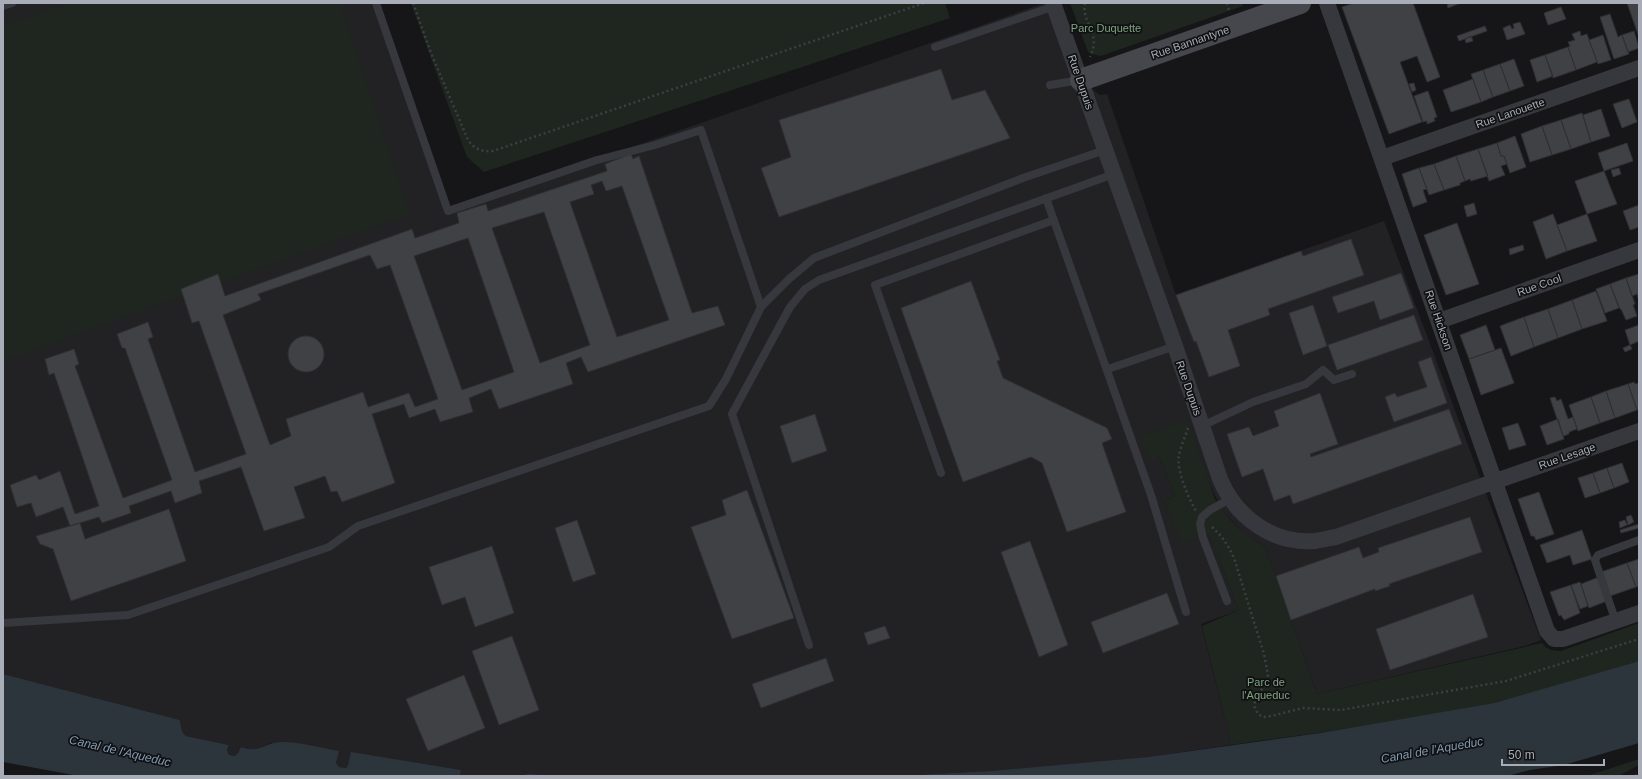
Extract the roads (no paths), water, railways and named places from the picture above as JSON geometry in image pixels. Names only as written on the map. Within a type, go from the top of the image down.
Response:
[{"type":"street","name":"Rue Bannantyne","points":[[1081,80],[1300,3]]},
{"type":"street","name":"Rue Hickson","points":[[1327,3],[1547,631],[1551,637],[1557,640],[1563,640],[1616,622]]},
{"type":"street","name":"Rue Dupuis","points":[[1054,5],[1175,346],[1220,479],[1230,499],[1246,518],[1265,531],[1275,535],[1315,541],[1350,532],[1495,482]]},
{"type":"street","name":"Rue Lanouette","points":[[1382,158],[1639,68]]},
{"type":"street","name":"Rue Cool","points":[[1439,321],[1639,250]]},
{"type":"street","name":"Rue Lesage","points":[[1495,482],[1639,431]]},
{"type":"street","points":[[1616,622],[1639,613]]},
{"type":"lane","points":[[3,6],[12,3]]},
{"type":"lane","points":[[376,3],[448,211],[597,160],[655,145],[702,130],[761,307]]},
{"type":"lane","points":[[935,47],[1054,5]]},
{"type":"lane","points":[[1050,85],[1081,80]]},
{"type":"lane","points":[[3,623],[128,614],[329,546],[358,526],[710,406],[726,379],[761,307],[788,279],[814,258],[1023,178],[1105,150]]},
{"type":"lane","points":[[809,645],[732,414],[790,307],[805,289],[819,280],[1114,174]]},
{"type":"lane","points":[[1046,198],[1108,369],[1151,495],[1186,612]]},
{"type":"lane","points":[[941,473],[875,285],[1054,220]]},
{"type":"lane","points":[[1108,369],[1175,346]]},
{"type":"lane","points":[[1202,426],[1253,402],[1306,384],[1323,370],[1334,380],[1352,374]]},
{"type":"lane","points":[[1226,601],[1203,538],[1200,524],[1202,517],[1210,510],[1230,499]]},
{"type":"lane","points":[[1616,622],[1595,560],[1598,555],[1639,540]]},
{"type":"water","name":"Canal de l'Aqueduc","points":[[1639,661],[1639,743],[1564,765],[1530,770],[1507,776],[897,776],[991,771],[1148,757],[1320,733],[1495,703]]},
{"type":"water","name":"Canal de l'Aqueduc","points":[[3,674],[180,720],[182,731],[186,736],[229,745],[227,750],[229,755],[235,756],[241,747],[253,749],[271,744],[290,742],[339,751],[336,763],[339,767],[346,768],[351,752],[461,770],[460,776],[79,776],[3,762]]},
{"type":"water","points":[[528,774],[566,776],[516,776]]},
{"type":"park label","name":"Parc Duquette","points":[[1106,28]]},
{"type":"park label","name":"Parc de l'Aqueduc","points":[[1266,688]]}]
